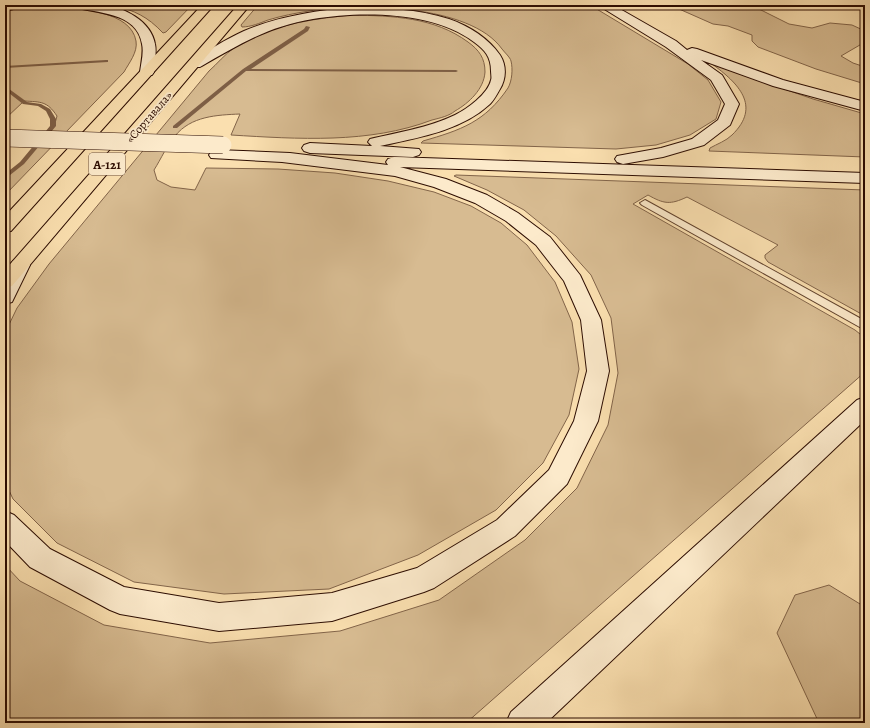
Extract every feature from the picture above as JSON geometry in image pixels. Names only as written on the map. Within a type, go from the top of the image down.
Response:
[{"type":"highway","name":"А-121","points":[[5,227],[208,5]]},
{"type":"highway","name":"«Сортавала»","points":[[5,282],[195,64],[244,5]]},
{"type":"main road","points":[[5,7],[18,5]]},
{"type":"main road","points":[[77,5],[96,7],[123,14],[138,24],[148,41],[147,72]]},
{"type":"main road","points":[[605,5],[671,44],[717,78],[732,104],[725,122],[698,142],[663,152],[623,159]]},
{"type":"main road","points":[[195,64],[248,34],[280,22],[313,15],[352,11],[385,12],[418,16],[445,22],[471,34],[487,46],[498,62],[498,81],[485,101],[460,118],[421,133],[373,142],[278,152]]},
{"type":"main road","points":[[671,44],[778,83],[865,107]]},
{"type":"main road","points":[[5,138],[220,150],[865,178]]},
{"type":"main road","points":[[5,148],[220,150]]},
{"type":"main road","points":[[278,152],[623,159],[865,168]]},
{"type":"main road","points":[[5,523],[40,558],[120,600],[219,617],[332,607],[424,579],[506,528],[558,477],[586,421],[598,371],[591,320],[573,279],[542,241],[506,213],[481,199],[440,183],[396,171],[278,152]]},
{"type":"main road","points":[[5,297],[20,265]]},
{"type":"main road","points":[[522,723],[865,406]]},
{"type":"lane","points":[[646,203],[865,326]]},
{"type":"shaded area","points":[[113,5],[192,5],[166,32],[163,33],[146,18]]},
{"type":"shaded area","points":[[258,5],[590,5],[688,64],[708,80],[721,102],[716,119],[690,135],[656,145],[616,149],[421,143],[461,128],[481,117],[499,100],[508,88],[512,75],[509,56],[487,34],[465,23],[440,15],[412,10],[356,7],[330,8],[309,11],[283,16],[252,26],[242,27],[241,25]]},
{"type":"shaded area","points":[[670,5],[751,5],[789,24],[812,28],[830,23],[852,25],[865,31],[865,42],[841,56],[853,63],[865,67],[865,84],[816,69],[758,47],[752,41],[752,35],[728,26],[713,24]]},
{"type":"shaded area","points":[[57,7],[91,11],[115,18],[125,23],[132,31],[136,41],[136,49],[124,72],[5,195],[5,175],[24,161],[54,127],[57,116],[50,107],[43,103],[24,101],[5,119],[5,10]]},
{"type":"shaded area","points":[[352,15],[398,17],[441,27],[455,34],[472,45],[483,58],[485,72],[479,90],[470,100],[447,116],[408,128],[358,136],[333,138],[282,138],[231,135],[240,114],[205,118],[189,124],[181,129],[172,140],[154,170],[157,180],[171,187],[195,190],[206,168],[278,169],[335,173],[388,181],[434,192],[471,206],[501,223],[527,245],[555,282],[572,322],[579,369],[569,415],[543,463],[496,510],[418,555],[329,589],[224,594],[134,582],[57,543],[13,499],[5,482],[5,333],[17,308],[49,264],[209,71],[227,53],[247,40],[291,24]]},
{"type":"shaded area","points":[[712,64],[813,99],[865,114],[865,157],[709,151],[710,148],[730,137],[741,124],[745,114],[746,105],[738,87],[722,71]]},
{"type":"shaded area","points":[[454,176],[865,190],[865,316],[768,262],[765,255],[778,245],[687,197],[676,201],[663,202],[648,195],[633,204],[855,330],[865,338],[865,372],[466,723],[5,723],[5,565],[20,581],[104,625],[210,643],[340,631],[439,600],[525,540],[577,488],[608,425],[618,373],[611,318],[591,275],[556,236],[524,210],[487,190]]},
{"type":"shaded area","points":[[829,585],[865,607],[865,723],[819,723],[777,633],[795,595]]},
{"type":"waterway","points":[[245,70],[306,30],[308,27]]},
{"type":"waterway","points":[[5,67],[106,61]]},
{"type":"waterway","points":[[175,127],[245,70]]},
{"type":"waterway","points":[[245,70],[456,71]]},
{"type":"waterway","points":[[5,88],[25,103],[39,105],[48,110],[53,119],[53,126],[22,163],[5,177]]}]
